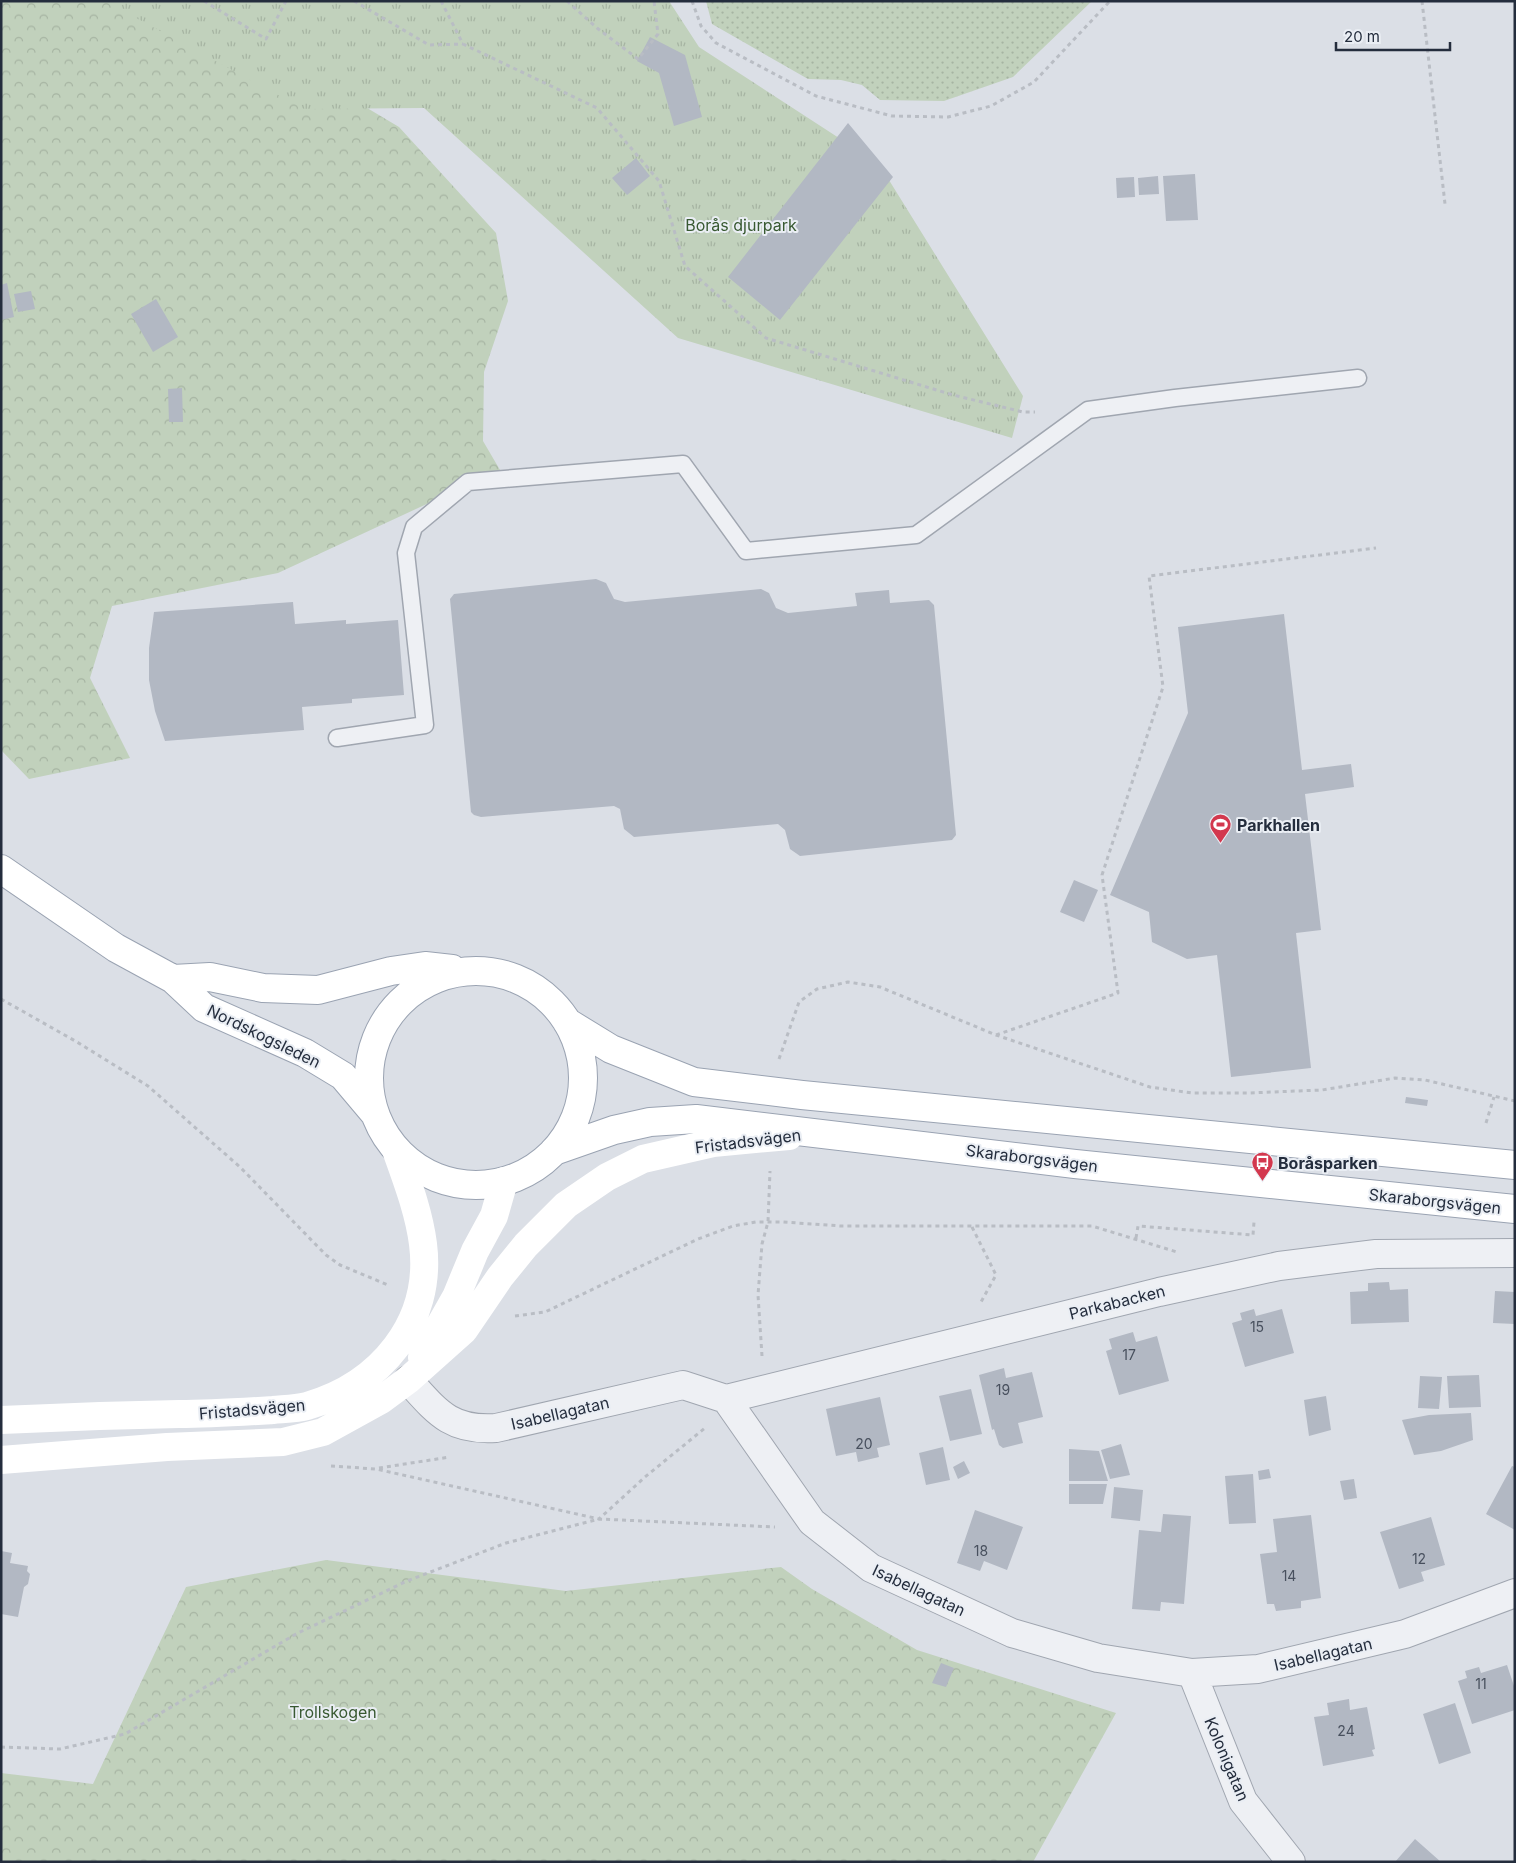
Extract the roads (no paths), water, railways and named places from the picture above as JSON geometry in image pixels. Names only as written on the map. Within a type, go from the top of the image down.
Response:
[{"type":"main road","name":"Nordskogsleden","points":[[1,868],[116,948],[173,979],[204,1008],[305,1053],[342,1076],[375,1115]]},
{"type":"main road","name":"Nordskogsleden","points":[[173,979],[210,977],[263,988],[318,990],[391,971],[425,966],[469,971]]},
{"type":"main road","points":[[567,1022],[578,1050],[583,1079],[580,1099],[575,1118],[566,1136],[554,1152],[528,1172],[504,1181],[466,1185],[446,1181],[422,1170],[396,1150],[375,1115],[370,1096],[371,1056],[377,1036],[386,1019],[413,990],[449,974],[469,971],[497,973],[525,982],[541,993],[567,1022],[611,1048],[694,1082],[812,1096],[1515,1165]]},
{"type":"main road","name":"Skaraborgsvägen","points":[[554,1152],[614,1130],[650,1122],[696,1119],[1075,1164],[1515,1209]]},
{"type":"main road","name":"Fristadsvägen","points":[[1,1460],[168,1447],[283,1442],[322,1432],[381,1400],[408,1380],[464,1330],[500,1277],[526,1245],[566,1205],[607,1177],[643,1159],[713,1143],[822,1133]]},
{"type":"main road","name":"Fristadsvägen","points":[[1,1420],[87,1415],[222,1414],[306,1407],[368,1377],[394,1352],[411,1327],[424,1280],[424,1245],[416,1209],[396,1150]]},
{"type":"main road","name":"Fristadsvägen","points":[[408,1380],[456,1297],[475,1251],[494,1216],[504,1181]]},
{"type":"street","name":"Parkabacken","points":[[726,1399],[1159,1292],[1279,1266],[1376,1254],[1515,1254]]},
{"type":"street","name":"Isabellagatan","points":[[408,1380],[441,1416],[466,1428],[476,1429],[496,1428],[683,1385],[726,1399],[812,1522],[871,1568],[1012,1633],[1098,1658],[1192,1673],[1258,1669],[1405,1634],[1515,1593]]},
{"type":"street","name":"Kolonigatan","points":[[1192,1673],[1243,1801],[1291,1862]]},
{"type":"lane","points":[[337,738],[425,725],[406,553],[414,527],[468,482],[682,464],[746,551],[916,535],[1088,410],[1175,398],[1358,378]]},
{"type":"place","name":"Parkhallen","points":[[1221,844]]},
{"type":"place","name":"Boråsparken","points":[[1262,1182]]},
{"type":"park label","name":"Borås djurpark","points":[[741,225]]},
{"type":"park label","name":"Trollskogen","points":[[333,1712]]}]
